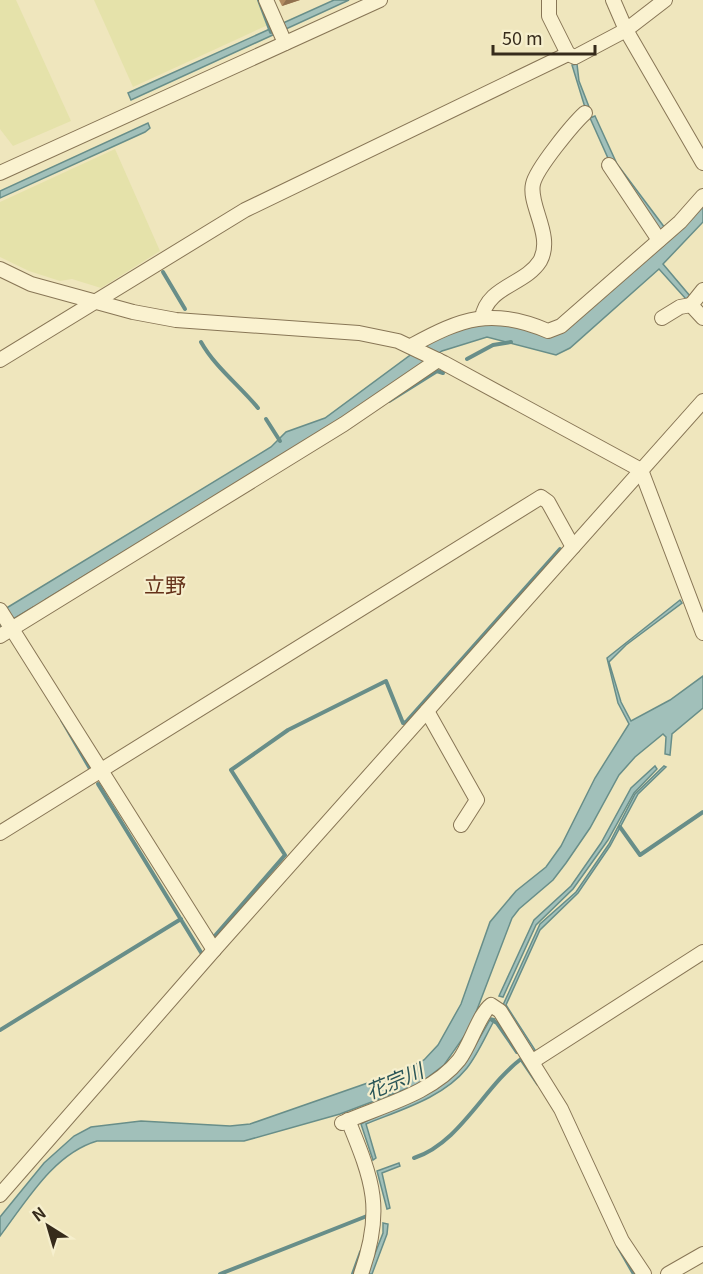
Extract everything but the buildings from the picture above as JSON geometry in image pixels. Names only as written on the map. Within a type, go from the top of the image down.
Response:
[{"type":"street","points":[[266,0],[285,43]]},
{"type":"street","points":[[0,173],[380,0]]},
{"type":"street","points":[[549,0],[549,16],[568,54],[575,57],[626,30],[665,0]]},
{"type":"street","points":[[613,0],[626,30],[703,163]]},
{"type":"street","points":[[0,360],[245,210],[568,54]]},
{"type":"street","points":[[482,318],[497,292],[526,273],[541,259],[543,239],[533,184],[539,170],[585,113]]},
{"type":"street","points":[[609,165],[659,240]]},
{"type":"street","points":[[411,346],[444,327],[470,319],[525,321],[548,331],[561,326],[659,240],[703,195]]},
{"type":"street","points":[[0,268],[31,284],[93,303],[176,320],[359,333],[411,346],[438,360],[641,470],[703,633]]},
{"type":"street","points":[[663,318],[680,307],[690,305],[703,290]]},
{"type":"street","points":[[690,305],[703,318]]},
{"type":"street","points":[[7,630],[344,424],[438,360]]},
{"type":"street","points":[[0,1195],[214,950],[703,401]]},
{"type":"street","points":[[0,833],[541,497],[548,502],[573,547]]},
{"type":"street","points":[[0,610],[7,630],[101,771],[214,950]]},
{"type":"street","points":[[427,711],[477,800],[461,825]]},
{"type":"street","points":[[532,1062],[703,952]]},
{"type":"street","points":[[361,1274],[370,1248],[376,1208],[368,1169],[345,1122],[419,1090],[444,1075],[458,1061],[491,1005],[500,1011],[561,1109],[622,1241],[644,1274]]},
{"type":"street","points":[[668,1274],[703,1254]]},
{"type":"shaded area","points":[[0,0],[16,0],[71,121],[13,146],[0,129]]},
{"type":"shaded area","points":[[94,0],[259,0],[270,24],[133,87]]},
{"type":"shaded area","points":[[115,149],[160,251],[101,288],[72,279],[60,281],[29,271],[0,257],[0,202]]},
{"type":"water","points":[[334,0],[349,0],[131,100],[128,93]]},
{"type":"water","points":[[577,64],[579,81],[591,112],[587,114],[572,65]]},
{"type":"water","points":[[595,116],[617,164],[671,236],[703,203],[703,222],[663,264],[690,296],[686,299],[659,269],[570,348],[556,355],[487,337],[442,351],[322,431],[46,599],[36,608],[33,607],[0,627],[0,612],[271,447],[286,432],[325,418],[424,345],[473,323],[521,325],[547,336],[666,240],[612,167],[590,118]]},
{"type":"water","points":[[148,123],[150,128],[145,132],[0,198],[0,191]]},
{"type":"water","name":"花宗川","points":[[680,600],[682,603],[626,645],[609,662],[621,702],[631,721],[670,700],[703,676],[703,708],[672,734],[670,755],[665,754],[666,737],[663,734],[635,757],[619,775],[590,828],[566,863],[553,880],[519,909],[512,918],[470,1028],[444,1065],[419,1084],[340,1114],[244,1141],[97,1141],[81,1147],[54,1168],[42,1181],[0,1236],[0,1217],[44,1163],[74,1136],[91,1127],[141,1121],[230,1126],[250,1124],[402,1071],[424,1060],[438,1045],[461,1004],[490,922],[516,891],[546,867],[561,846],[595,778],[629,724],[618,703],[607,658]]},
{"type":"water","points":[[655,766],[657,769],[634,793],[608,840],[573,889],[536,925],[503,997],[499,996],[534,920],[571,886],[601,843],[631,788]]},
{"type":"water","points":[[664,766],[666,767],[638,794],[610,846],[578,893],[540,930],[506,1005],[535,1050],[533,1051],[503,1005],[540,924],[576,892],[609,844],[635,794]]},
{"type":"water","points":[[491,1018],[495,1019],[478,1051],[457,1078],[420,1102],[366,1124],[376,1158],[373,1160],[361,1124],[455,1073],[468,1058]]},
{"type":"water","points":[[399,1163],[400,1166],[382,1173],[390,1208],[387,1209],[377,1171]]},
{"type":"water","points":[[383,1223],[388,1224],[387,1234],[372,1274],[367,1274],[383,1233]]},
{"type":"waterway","points":[[259,0],[271,32]]},
{"type":"waterway","points":[[163,272],[185,309]]},
{"type":"waterway","points":[[201,342],[220,368],[258,408]]},
{"type":"waterway","points":[[467,359],[493,345],[511,342]]},
{"type":"waterway","points":[[389,401],[437,371],[443,373]]},
{"type":"waterway","points":[[266,419],[280,441]]},
{"type":"waterway","points":[[211,934],[213,938],[285,855],[231,770],[288,730],[386,681],[403,723],[406,722],[560,549]]},
{"type":"waterway","points":[[62,720],[92,772]]},
{"type":"waterway","points":[[98,784],[202,954]]},
{"type":"waterway","points":[[620,827],[640,855],[703,812]]},
{"type":"waterway","points":[[0,1030],[181,919]]},
{"type":"waterway","points":[[492,1020],[497,1023],[517,1052]]},
{"type":"waterway","points":[[414,1158],[430,1151],[445,1140],[495,1084],[521,1059],[538,1084]]},
{"type":"waterway","points":[[220,1274],[367,1216]]},
{"type":"waterway","points":[[618,1246],[634,1274]]},
{"type":"waterway","points":[[353,1274],[361,1252]]},
{"type":"district","name":"立野","points":[[165,584]]}]
